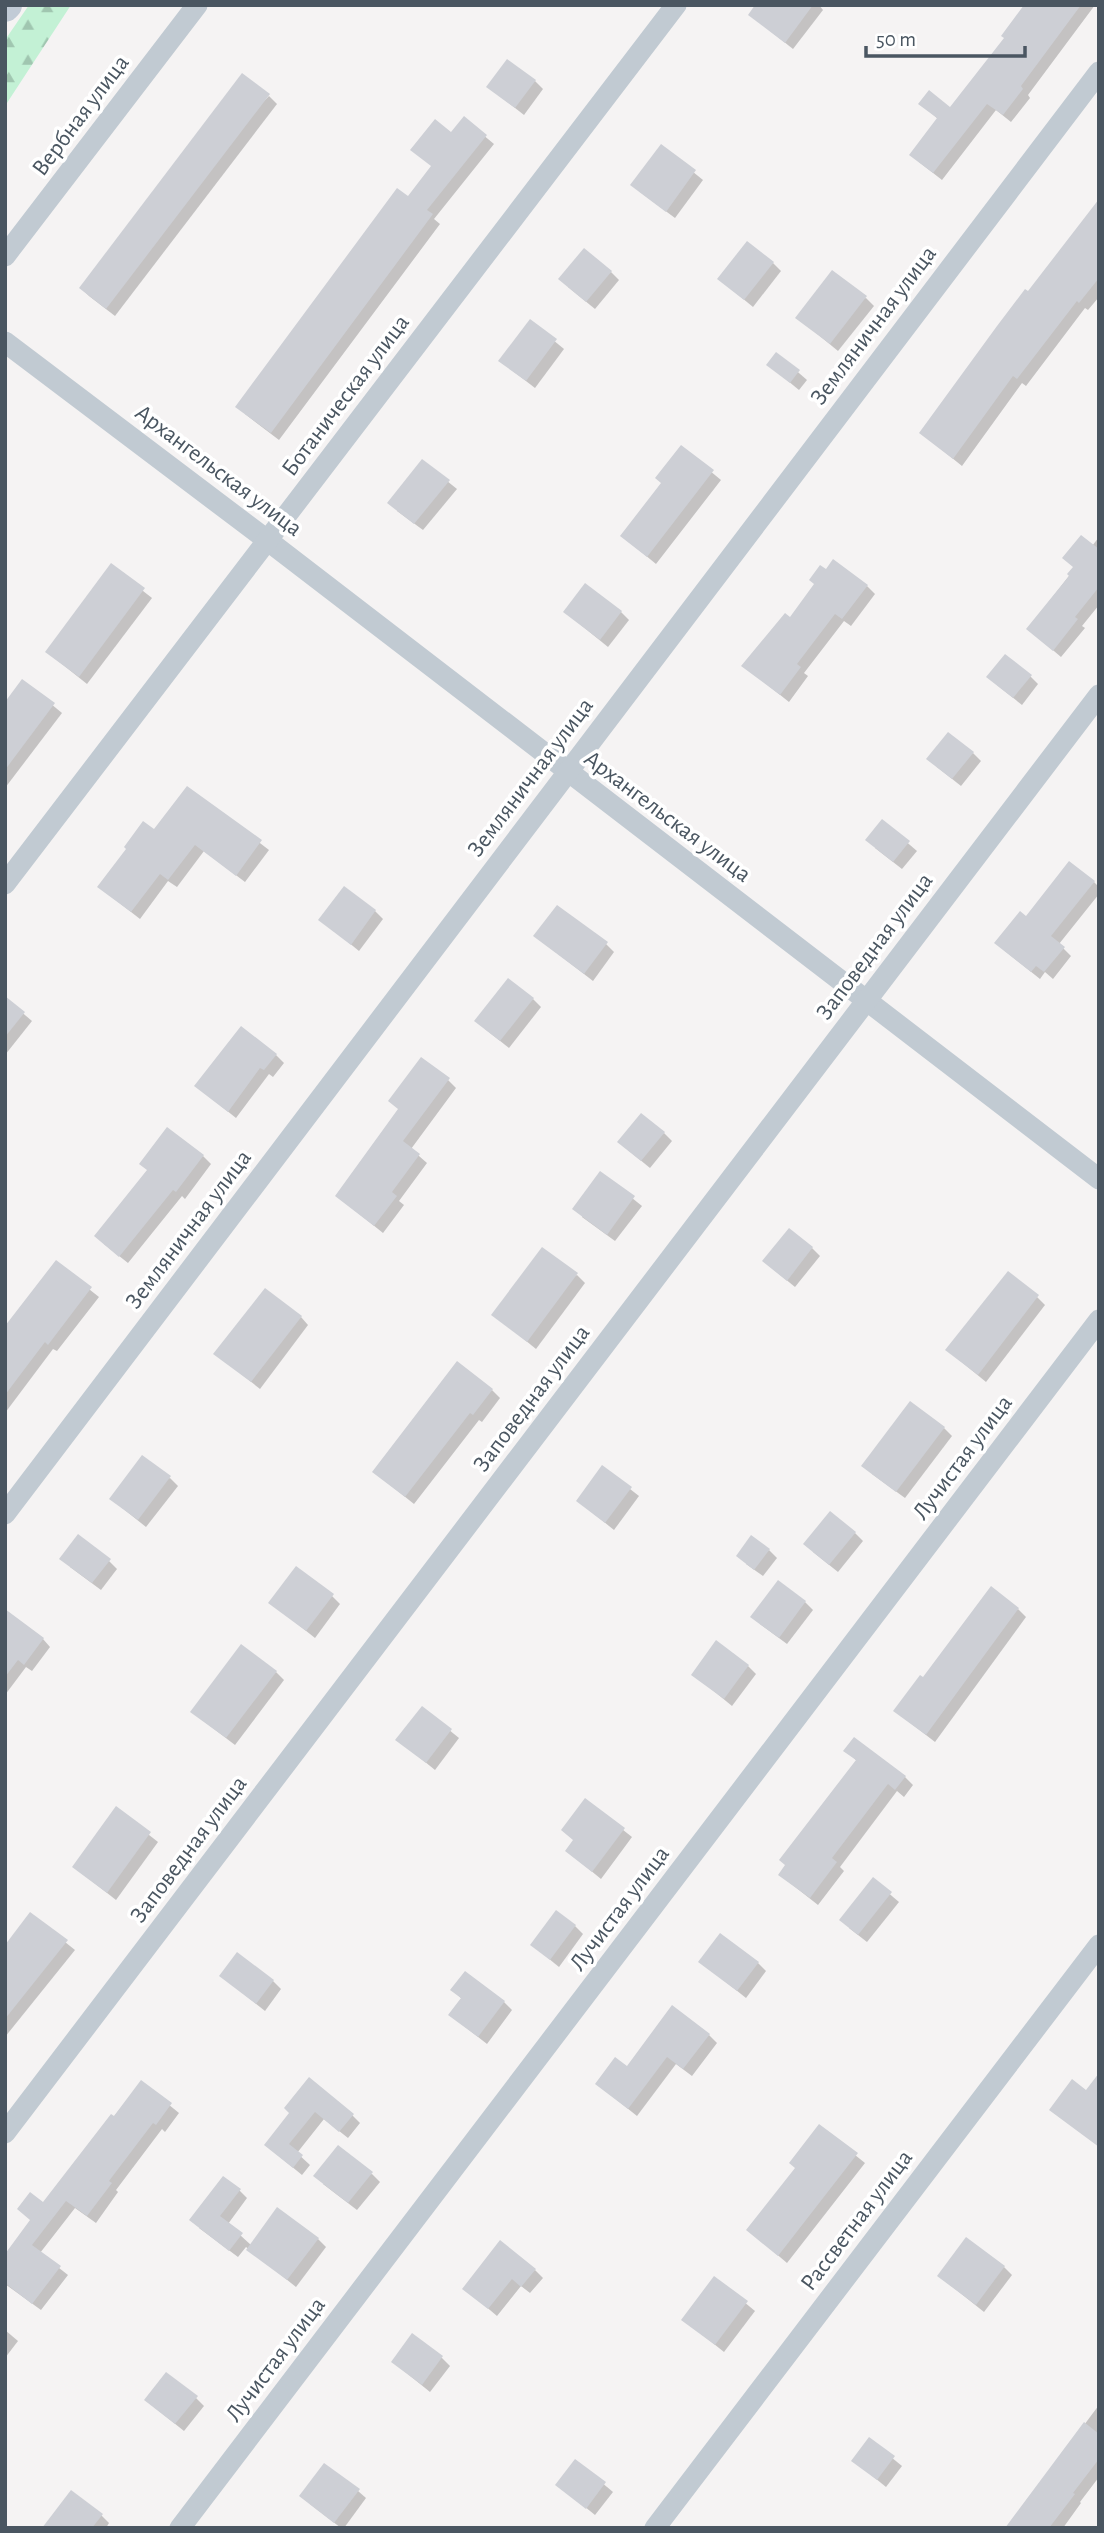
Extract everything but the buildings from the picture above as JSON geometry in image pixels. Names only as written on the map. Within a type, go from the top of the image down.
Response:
[{"type":"street","name":"Вербная улица","points":[[5,256],[197,5]]},
{"type":"street","name":"Ботаническая улица","points":[[5,884],[676,5]]},
{"type":"street","name":"Земляничная улица","points":[[5,1514],[1099,72]]},
{"type":"street","name":"Архангельская улица","points":[[5,342],[1099,1179]]},
{"type":"street","name":"Заповедная улица","points":[[5,2133],[1099,695]]},
{"type":"street","name":"Лучистая улица","points":[[180,2528],[1099,1320]]},
{"type":"street","name":"Рассветная улица","points":[[654,2528],[1099,1945]]},
{"type":"green space","points":[[29,5],[71,5],[5,106],[5,40]]}]
